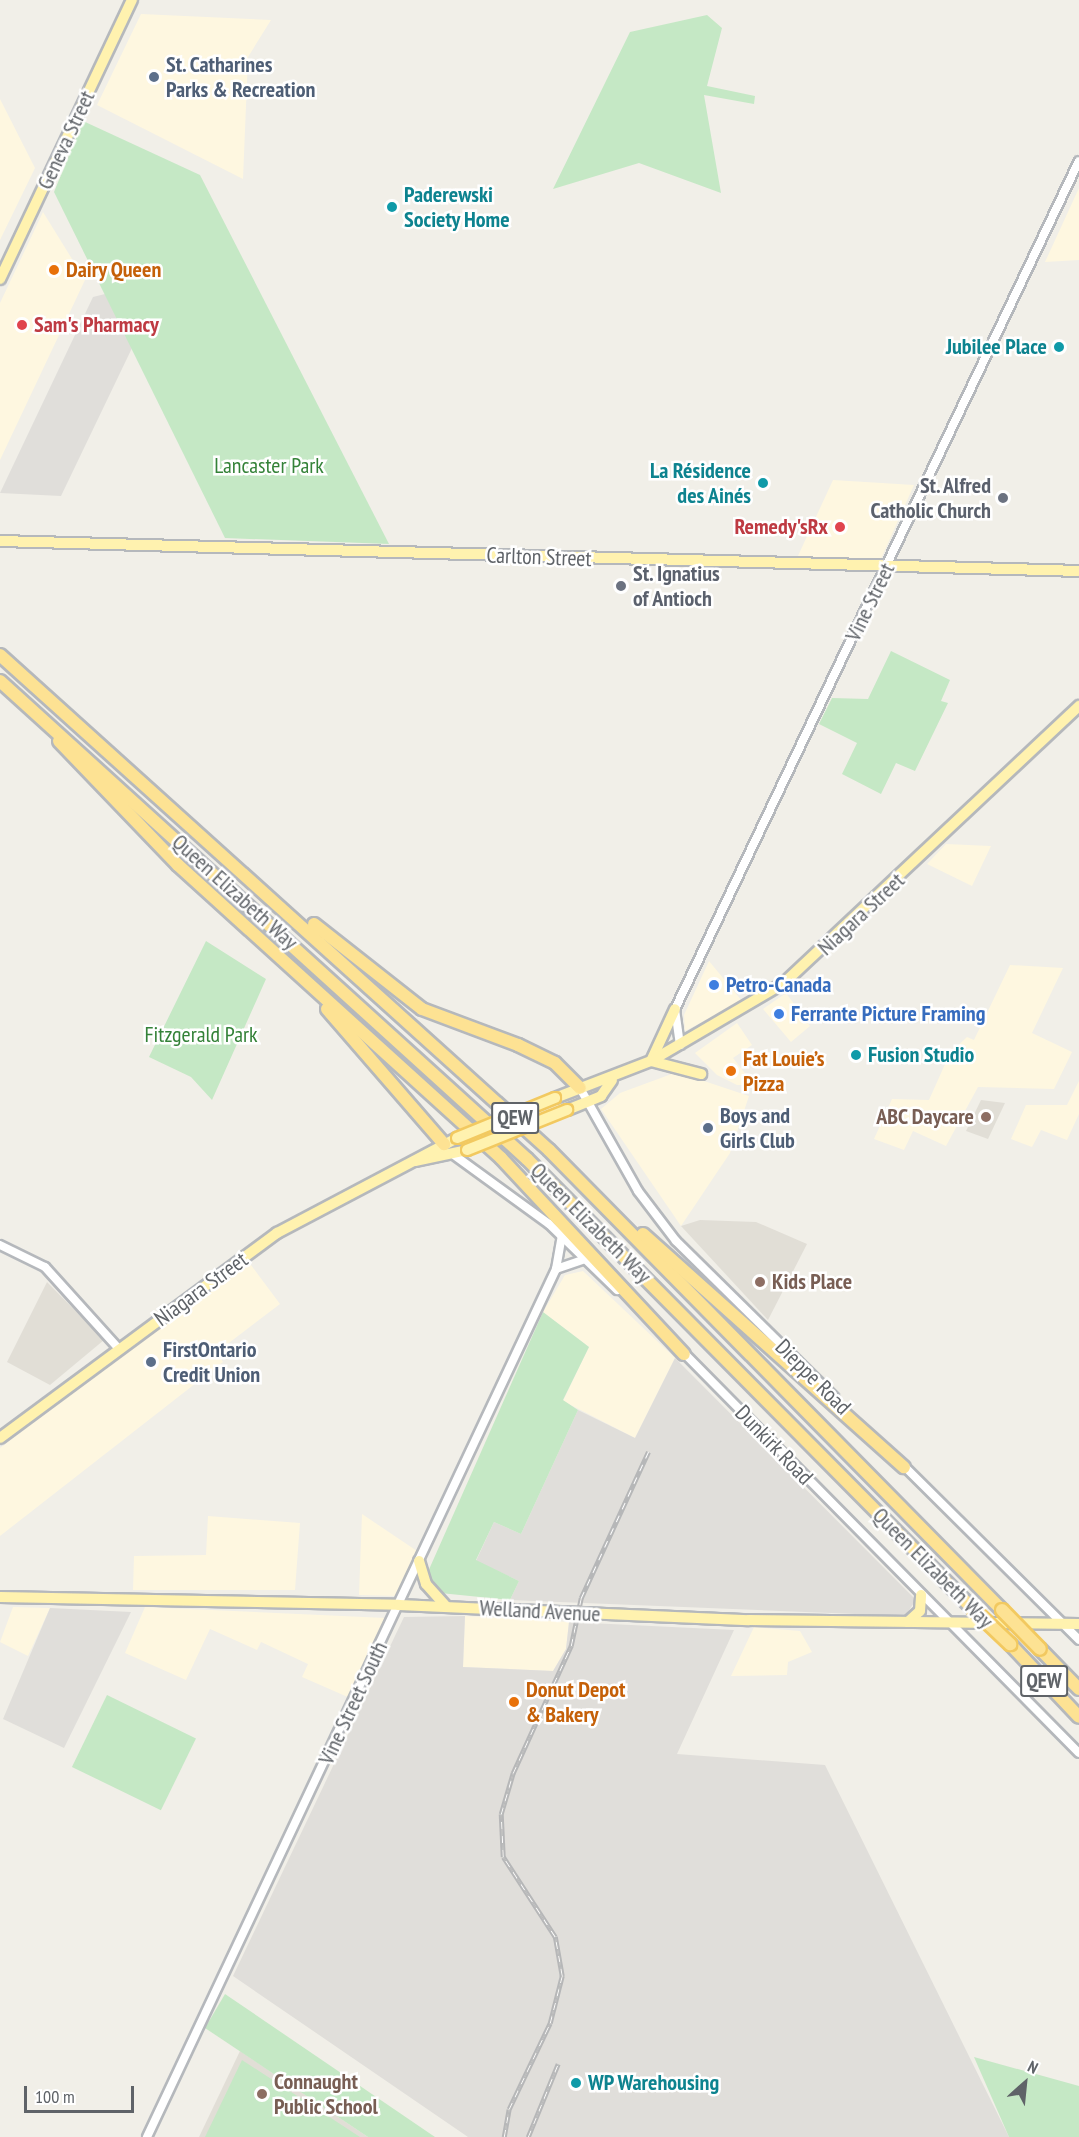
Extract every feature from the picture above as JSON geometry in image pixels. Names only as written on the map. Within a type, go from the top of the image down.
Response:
[{"type":"highway","name":"Queen Elizabeth Way","points":[[0,655],[228,856],[588,1189],[1079,1689]]},
{"type":"highway","name":"Queen Elizabeth Way","points":[[0,681],[527,1159],[1010,1644],[1079,1717]]},
{"type":"highway","points":[[44,721],[103,791],[508,1165],[684,1354]]},
{"type":"highway","points":[[228,856],[422,1009],[527,1049],[555,1063],[580,1088]]},
{"type":"highway","points":[[290,966],[444,1144]]},
{"type":"highway","points":[[588,1189],[904,1467]]},
{"type":"main road","name":"Geneva Street","points":[[0,279],[132,0]]},
{"type":"main road","name":"Carlton Street","points":[[0,541],[1079,571]]},
{"type":"main road","name":"Niagara Street","points":[[0,1438],[277,1233],[457,1138],[580,1088],[612,1080],[651,1061],[784,983],[824,950],[1079,706]]},
{"type":"main road","points":[[675,1010],[651,1061],[701,1074]]},
{"type":"main road","name":"Niagara Street","points":[[415,1161],[454,1155],[588,1102],[612,1080]]},
{"type":"main road","points":[[444,1144],[454,1155]]},
{"type":"main road","points":[[419,1561],[426,1584],[447,1607]]},
{"type":"main road","points":[[908,1622],[920,1611],[921,1595]]},
{"type":"main road","name":"Welland Avenue","points":[[0,1597],[399,1605],[950,1624],[1079,1624]]},
{"type":"street","name":"Vine Street","points":[[675,1010],[1079,160]]},
{"type":"street","points":[[675,1010],[680,1045]]},
{"type":"street","name":"Dieppe Road","points":[[580,1088],[638,1191],[676,1241],[1079,1640]]},
{"type":"street","name":"Dunkirk Road","points":[[454,1155],[562,1236],[684,1354],[1079,1753]]},
{"type":"street","name":"Vine Street South","points":[[147,2137],[556,1269],[562,1236]]},
{"type":"street","points":[[0,1245],[45,1267],[118,1349]]},
{"type":"street","points":[[556,1269],[585,1259]]},
{"type":"shaded area","points":[[141,14],[271,20],[248,57],[243,179],[97,105]]},
{"type":"shaded area","points":[[0,99],[35,168],[0,240]]},
{"type":"shaded area","points":[[1079,188],[1079,260],[1045,262]]},
{"type":"shaded area","points":[[43,212],[85,280],[0,460],[0,303]]},
{"type":"shaded area","points":[[105,294],[132,348],[61,496],[0,493],[93,297]]},
{"type":"shaded area","points":[[833,480],[914,485],[880,561],[797,558]]},
{"type":"shaded area","points":[[946,844],[991,846],[972,886],[927,864]]},
{"type":"shaded area","points":[[709,961],[742,1001],[685,1031],[684,1015]]},
{"type":"shaded area","points":[[1010,965],[1063,968],[1032,1033],[1072,1052],[1054,1089],[978,1087],[946,1146],[913,1131],[904,1150],[874,1139],[892,1099],[929,1100],[950,1053],[967,1037],[974,1040]]},
{"type":"shaded area","points":[[786,993],[810,1026],[791,1042],[763,1009]]},
{"type":"shaded area","points":[[737,1023],[752,1045],[733,1058],[754,1085],[737,1085],[717,1075],[695,1053]]},
{"type":"shaded area","points":[[677,1072],[749,1096],[730,1153],[681,1226],[601,1109],[620,1093]]},
{"type":"shaded area","points":[[1079,1081],[1079,1114],[1067,1140],[1041,1130],[1032,1147],[1011,1139],[1026,1105],[1067,1105]]},
{"type":"shaded area","name":"ABC Daycare","points":[[981,1100],[1005,1103],[988,1139],[966,1131]]},
{"type":"shaded area","name":"Kids Place","points":[[700,1220],[756,1222],[807,1244],[768,1320],[681,1226]]},
{"type":"shaded area","points":[[248,1261],[280,1304],[217,1352],[223,1362],[0,1536],[0,1448]]},
{"type":"shaded area","points":[[583,1271],[675,1358],[635,1438],[563,1401],[589,1347],[543,1312],[565,1275]]},
{"type":"shaded area","points":[[47,1282],[104,1340],[50,1385],[7,1362]]},
{"type":"shaded area","points":[[675,1358],[916,1600],[905,1616],[510,1600],[519,1581],[476,1561],[494,1522],[521,1534],[578,1410],[635,1438]]},
{"type":"shaded area","points":[[362,1514],[417,1551],[397,1596],[359,1595]]},
{"type":"shaded area","points":[[208,1516],[300,1523],[295,1590],[133,1590],[134,1556],[206,1555]]},
{"type":"shaded area","points":[[13,1607],[50,1608],[28,1656],[0,1642]]},
{"type":"shaded area","points":[[145,1607],[386,1618],[350,1698],[302,1677],[308,1664],[261,1642],[257,1650],[210,1629],[186,1680],[125,1653]]},
{"type":"shaded area","points":[[50,1608],[131,1612],[64,1748],[3,1719]]},
{"type":"shaded area","points":[[465,1616],[569,1622],[566,1649],[553,1671],[463,1667]]},
{"type":"shaded area","points":[[465,1616],[463,1667],[553,1671],[566,1649],[569,1622],[734,1630],[677,1754],[825,1765],[1009,2137],[468,2137],[233,1976],[404,1617]]},
{"type":"shaded area","points":[[754,1627],[800,1631],[812,1652],[788,1662],[787,1675],[731,1676]]},
{"type":"shaded area","name":"Connaught Public School","points":[[240,2051],[368,2137],[199,2137]]},
{"type":"green space","points":[[707,15],[722,28],[707,86],[755,96],[754,104],[704,95],[721,193],[639,163],[553,189],[630,32]]},
{"type":"green space","name":"Lancaster Park","points":[[83,121],[200,175],[389,544],[225,538],[54,192]]},
{"type":"green space","points":[[891,651],[950,680],[941,701],[948,703],[915,771],[896,763],[881,794],[842,774],[857,743],[819,724],[832,698],[868,699]]},
{"type":"green space","name":"Fitzgerald Park","points":[[206,941],[266,979],[212,1100],[191,1077],[149,1057]]},
{"type":"green space","points":[[543,1312],[589,1347],[563,1400],[578,1410],[521,1534],[494,1522],[476,1560],[519,1581],[510,1600],[440,1593],[427,1574]]},
{"type":"green space","points":[[107,1695],[196,1738],[161,1810],[72,1767]]},
{"type":"green space","points":[[225,1994],[435,2137],[368,2137],[205,2028]]},
{"type":"green space","points":[[974,2057],[1079,2086],[1079,2137],[1009,2137]]},
{"type":"green space","name":"Connaught Public School","points":[[242,2060],[360,2137],[205,2137]]},
{"type":"railway","points":[[504,2137],[509,2109],[550,2023],[562,1976],[555,1937],[503,1857],[501,1814],[513,1773],[571,1646],[581,1598],[648,1452]]},
{"type":"railway","points":[[528,2137],[558,2064]]},
{"type":"place","name":"St. Catharines Parks & Recreation","points":[[154,77]]},
{"type":"place","name":"Paderewski Society Home","points":[[392,207]]},
{"type":"place","name":"Dairy Queen","points":[[54,270]]},
{"type":"place","name":"Sam's Pharmacy","points":[[22,325]]},
{"type":"place","name":"Jubilee Place","points":[[1059,347]]},
{"type":"place","name":"La Résidence des Ainés","points":[[763,483]]},
{"type":"place","name":"St. Alfred Catholic Church","points":[[1003,498]]},
{"type":"place","name":"Remedy'sRx","points":[[840,527]]},
{"type":"place","name":"St. Ignatius of Antioch","points":[[621,586]]},
{"type":"place","name":"Petro-Canada","points":[[714,985]]},
{"type":"place","name":"Ferrante Picture Framing","points":[[779,1014]]},
{"type":"place","name":"Fusion Studio","points":[[856,1055]]},
{"type":"place","name":"Fat Louie’s Pizza","points":[[731,1071]]},
{"type":"place","name":"ABC Daycare","points":[[986,1117]]},
{"type":"place","name":"Boys and Girls Club","points":[[708,1128]]},
{"type":"place","name":"Kids Place","points":[[760,1282]]},
{"type":"place","name":"FirstOntario Credit Union","points":[[151,1362]]},
{"type":"place","name":"Donut Depot & Bakery","points":[[514,1702]]},
{"type":"place","name":"WP Warehousing","points":[[576,2083]]},
{"type":"place","name":"Connaught Public School","points":[[262,2094]]}]
